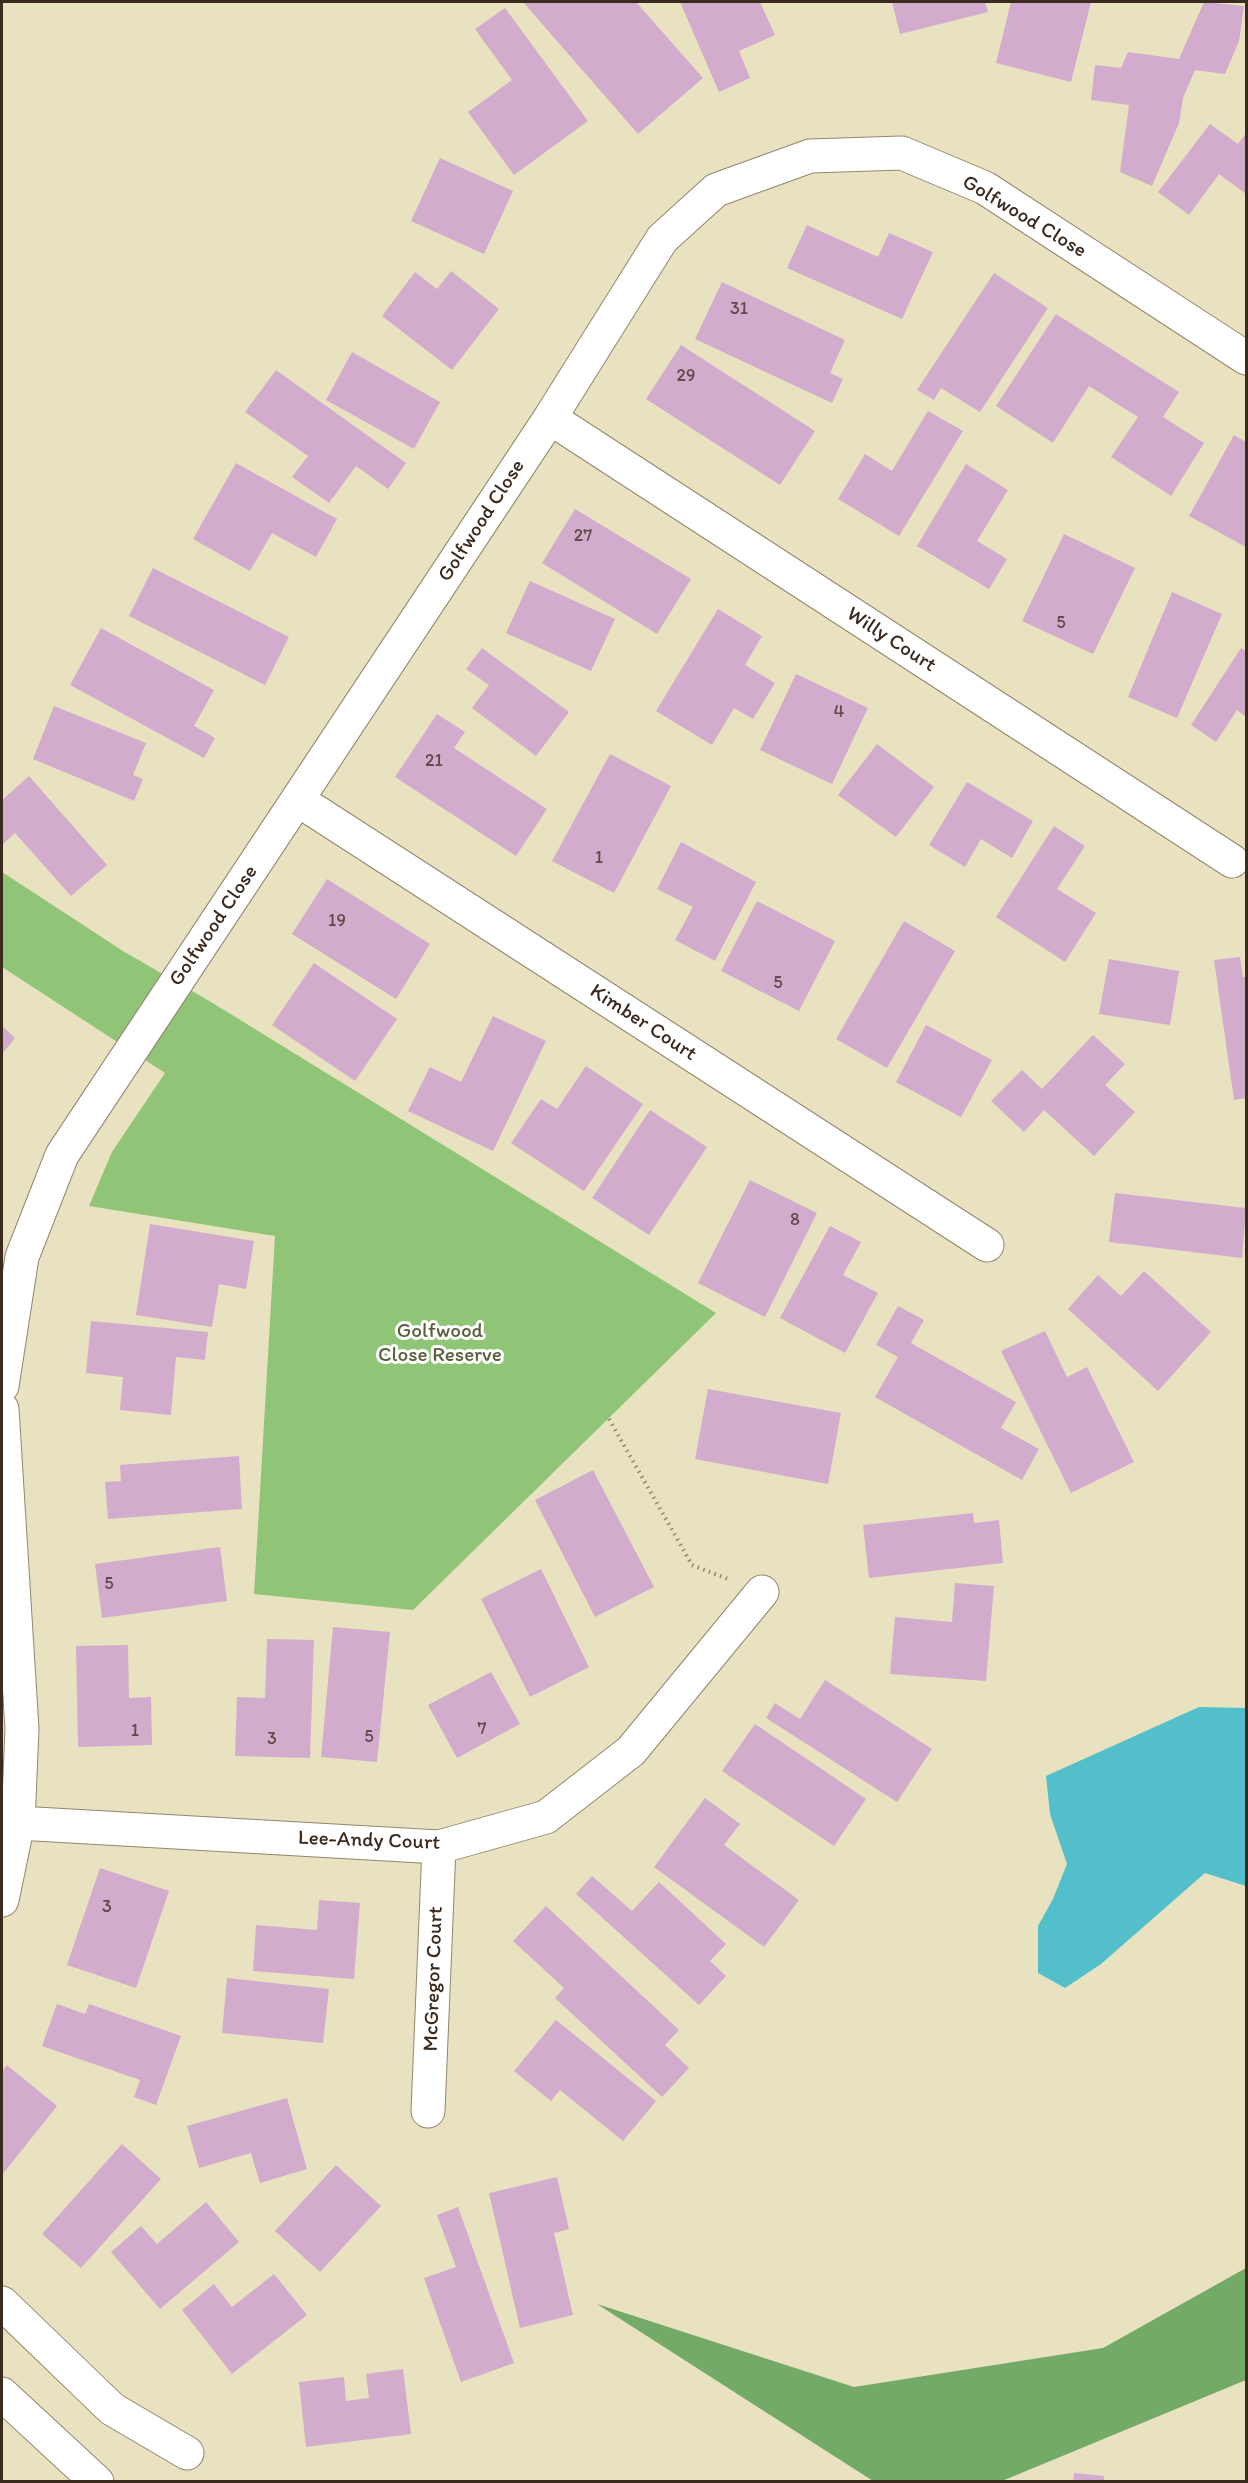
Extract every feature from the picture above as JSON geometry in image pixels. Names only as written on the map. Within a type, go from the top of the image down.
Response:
[{"type":"street","name":"Golfwood Close","points":[[2,1386],[22,1257],[62,1155],[550,418],[662,239],[716,190],[810,156],[902,153],[984,188],[1246,358]]},
{"type":"street","name":"Willy Court","points":[[550,418],[1232,861]]},
{"type":"street","name":"Kimber Court","points":[[298,800],[987,1245]]},
{"type":"street","points":[[2,1409],[22,1729],[18,1823],[2,1900]]},
{"type":"street","name":"Lee-Andy Court","points":[[18,1823],[439,1847],[546,1817],[631,1751],[762,1592]]},
{"type":"street","name":"McGregor Court","points":[[428,2111],[439,1847]]},
{"type":"street","points":[[2,2303],[112,2409],[187,2453]]},
{"type":"street","points":[[2,2394],[97,2481]]},
{"type":"path","points":[[609,1419],[692,1565],[762,1592]]},
{"type":"green space","name":"Golfwood Close Reserve","points":[[2,872],[123,951],[211,1002],[716,1313],[413,1610],[254,1594],[275,1236],[89,1206],[112,1152],[165,1073],[2,967]]},
{"type":"green space","points":[[1246,2268],[1246,2380],[1002,2481],[873,2481],[597,2304],[854,2387],[1103,2348]]},
{"type":"water","points":[[1199,1707],[1246,1708],[1246,1886],[1205,1873],[1101,1964],[1065,1988],[1038,1973],[1038,1926],[1053,1899],[1067,1864],[1050,1814],[1046,1776]]},
{"type":"building","points":[[523,2],[636,2],[703,78],[638,134]]},
{"type":"building","points":[[680,2],[760,2],[775,35],[739,51],[750,78],[719,92]]},
{"type":"building","points":[[892,2],[985,2],[988,12],[900,34]]},
{"type":"building","points":[[1011,2],[1091,2],[1071,82],[996,63]]},
{"type":"building","points":[[1204,2],[1244,6],[1239,41],[1225,74],[1195,70],[1183,98],[1179,123],[1152,186],[1120,172],[1129,105],[1091,100],[1095,65],[1121,68],[1128,52],[1179,59]]},
{"type":"building","points":[[505,8],[588,121],[514,175],[468,112],[512,80],[475,29]]},
{"type":"building","points":[[1210,124],[1238,144],[1246,133],[1246,194],[1219,174],[1189,215],[1158,192]]},
{"type":"building","points":[[440,158],[513,191],[484,254],[411,221]]},
{"type":"building","points":[[807,225],[878,257],[889,233],[933,252],[902,319],[787,268]]},
{"type":"building","points":[[451,271],[499,309],[452,370],[382,316],[415,272],[437,289]]},
{"type":"building","points":[[994,273],[1048,308],[980,412],[941,388],[934,400],[917,390]]},
{"type":"building","points":[[722,282],[845,340],[830,373],[843,379],[832,403],[695,339]]},
{"type":"building","points":[[1056,314],[1179,392],[1163,417],[1204,443],[1171,496],[1111,457],[1138,417],[1089,386],[1053,443],[996,406]]},
{"type":"building","points":[[681,345],[815,431],[780,485],[646,399]]},
{"type":"building","points":[[352,352],[440,402],[414,449],[326,400]]},
{"type":"building","points":[[276,370],[406,463],[388,489],[356,466],[329,503],[292,477],[308,456],[245,412]]},
{"type":"building","points":[[928,411],[963,431],[899,536],[838,499],[865,454],[892,471]]},
{"type":"building","points":[[1234,435],[1246,442],[1246,547],[1189,516]]},
{"type":"building","points":[[236,463],[337,519],[316,557],[272,533],[250,571],[193,539]]},
{"type":"building","points":[[966,464],[1008,490],[977,541],[1007,559],[989,589],[917,546]]},
{"type":"building","points":[[575,509],[691,579],[657,634],[542,563]]},
{"type":"building","points":[[1064,534],[1135,568],[1093,654],[1022,621]]},
{"type":"building","points":[[153,568],[289,637],[265,685],[129,616]]},
{"type":"building","points":[[530,581],[615,619],[591,671],[506,633]]},
{"type":"building","points":[[1172,592],[1222,614],[1177,718],[1128,697]]},
{"type":"building","points":[[718,609],[762,636],[745,665],[775,683],[753,719],[734,708],[712,745],[656,711]]},
{"type":"building","points":[[101,628],[214,690],[194,726],[215,738],[204,758],[70,685]]},
{"type":"building","points":[[482,648],[569,712],[536,756],[472,708],[489,685],[466,669]]},
{"type":"building","points":[[1241,648],[1246,651],[1246,717],[1237,710],[1216,742],[1191,725]]},
{"type":"building","points":[[796,674],[868,708],[832,784],[760,750]]},
{"type":"building","points":[[54,706],[146,743],[133,775],[143,779],[134,801],[33,759]]},
{"type":"building","points":[[437,714],[465,732],[454,748],[547,809],[516,856],[395,777]]},
{"type":"building","points":[[877,744],[934,787],[896,837],[838,795]]},
{"type":"building","points":[[610,754],[671,786],[614,893],[552,861]]},
{"type":"building","points":[[29,776],[107,865],[71,896],[15,833],[2,845],[2,800]]},
{"type":"building","points":[[967,782],[1033,821],[1012,858],[981,839],[965,867],[929,845]]},
{"type":"building","points":[[1054,826],[1085,846],[1057,889],[1096,913],[1065,962],[996,917]]},
{"type":"building","points":[[681,842],[756,882],[715,961],[675,940],[693,907],[657,889]]},
{"type":"building","points":[[327,879],[430,944],[396,999],[292,934]]},
{"type":"building","points":[[757,901],[835,941],[799,1011],[721,971]]},
{"type":"building","points":[[904,921],[955,951],[887,1068],[836,1039]]},
{"type":"building","points":[[1240,957],[1243,977],[1246,977],[1246,1098],[1234,1100],[1214,960]]},
{"type":"building","points":[[1109,959],[1179,971],[1170,1025],[1099,1014]]},
{"type":"building","points":[[314,963],[397,1019],[355,1081],[272,1025]]},
{"type":"building","points":[[493,1016],[546,1041],[493,1151],[408,1111],[430,1067],[461,1082]]},
{"type":"building","points":[[926,1025],[992,1060],[961,1117],[896,1082]]},
{"type":"building","points":[[2,1026],[15,1038],[2,1054]]},
{"type":"building","points":[[1093,1035],[1125,1064],[1105,1085],[1135,1112],[1094,1156],[1044,1110],[1024,1132],[991,1101],[1022,1070],[1042,1089]]},
{"type":"building","points":[[586,1066],[643,1104],[584,1191],[511,1143],[541,1099],[557,1109]]},
{"type":"building","points":[[650,1110],[707,1147],[649,1235],[592,1198]]},
{"type":"building","points":[[750,1180],[817,1213],[765,1317],[698,1283]]},
{"type":"building","points":[[1115,1193],[1246,1208],[1242,1258],[1109,1242]]},
{"type":"building","points":[[150,1224],[254,1241],[246,1289],[219,1284],[212,1327],[136,1315]]},
{"type":"building","points":[[830,1226],[861,1242],[843,1275],[878,1293],[845,1353],[780,1318]]},
{"type":"building","points":[[1144,1271],[1211,1332],[1158,1391],[1068,1309],[1098,1275],[1121,1296]]},
{"type":"building","points":[[898,1306],[924,1320],[911,1343],[1016,1402],[1001,1428],[1039,1449],[1022,1480],[875,1397],[898,1357],[876,1345]]},
{"type":"building","points":[[91,1321],[208,1332],[205,1360],[176,1357],[171,1415],[120,1410],[123,1377],[86,1373]]},
{"type":"building","points":[[1045,1331],[1067,1377],[1087,1367],[1134,1462],[1071,1493],[1001,1351]]},
{"type":"building","points":[[708,1389],[841,1413],[828,1484],[695,1459]]},
{"type":"building","points":[[239,1456],[242,1509],[108,1519],[105,1482],[121,1481],[120,1465]]},
{"type":"building","points":[[593,1470],[654,1587],[595,1617],[535,1500]]},
{"type":"building","points":[[973,1513],[974,1523],[999,1520],[1003,1563],[869,1578],[863,1525]]},
{"type":"building","points":[[220,1547],[227,1601],[102,1618],[95,1564]]},
{"type":"building","points":[[541,1569],[589,1667],[530,1697],[481,1599]]},
{"type":"building","points":[[955,1583],[994,1586],[986,1681],[890,1674],[895,1617],[952,1622]]},
{"type":"building","points":[[333,1627],[390,1632],[377,1762],[321,1757]]},
{"type":"building","points":[[267,1639],[314,1640],[310,1758],[235,1756],[237,1697],[265,1698]]},
{"type":"building","points":[[128,1645],[129,1698],[151,1697],[152,1745],[78,1747],[76,1646]]},
{"type":"building","points":[[491,1672],[520,1724],[457,1758],[428,1705]]},
{"type":"building","points":[[825,1680],[932,1749],[897,1802],[766,1718],[775,1703],[800,1719]]},
{"type":"building","points":[[755,1724],[866,1799],[834,1846],[722,1771]]},
{"type":"building","points":[[705,1798],[740,1824],[724,1845],[799,1900],[764,1947],[654,1867]]},
{"type":"building","points":[[100,1868],[169,1891],[136,1988],[67,1965]]},
{"type":"building","points":[[592,1876],[632,1911],[659,1882],[726,1944],[710,1961],[726,1976],[699,2005],[576,1894]]},
{"type":"building","points":[[319,1900],[360,1903],[354,1979],[253,1971],[256,1925],[317,1930]]},
{"type":"building","points":[[546,1906],[679,2030],[665,2045],[689,2068],[662,2097],[555,1998],[564,1988],[513,1941]]},
{"type":"building","points":[[227,1978],[329,1989],[323,2043],[222,2033]]},
{"type":"building","points":[[57,2004],[85,2014],[89,2004],[181,2036],[156,2105],[134,2097],[140,2080],[42,2046]]},
{"type":"building","points":[[556,2020],[656,2101],[623,2141],[560,2090],[551,2101],[514,2071]]},
{"type":"building","points":[[7,2065],[57,2106],[2,2175],[2,2072]]},
{"type":"building","points":[[287,2098],[307,2169],[260,2183],[251,2153],[199,2168],[187,2126]]},
{"type":"building","points":[[122,2144],[161,2179],[81,2268],[42,2234]]},
{"type":"building","points":[[336,2165],[381,2206],[320,2272],[275,2231]]},
{"type":"building","points":[[557,2177],[569,2229],[554,2233],[573,2315],[520,2328],[489,2193]]},
{"type":"building","points":[[206,2202],[239,2242],[160,2309],[111,2252],[141,2226],[157,2244]]},
{"type":"building","points":[[458,2207],[514,2363],[461,2382],[424,2278],[456,2267],[437,2215]]},
{"type":"building","points":[[274,2274],[307,2315],[232,2374],[182,2310],[214,2284],[232,2307]]},
{"type":"building","points":[[403,2369],[411,2434],[306,2447],[299,2382],[344,2377],[346,2401],[369,2398],[366,2374]]},
{"type":"building","points":[[1074,2473],[1104,2476],[1104,2482],[1073,2482]]}]
